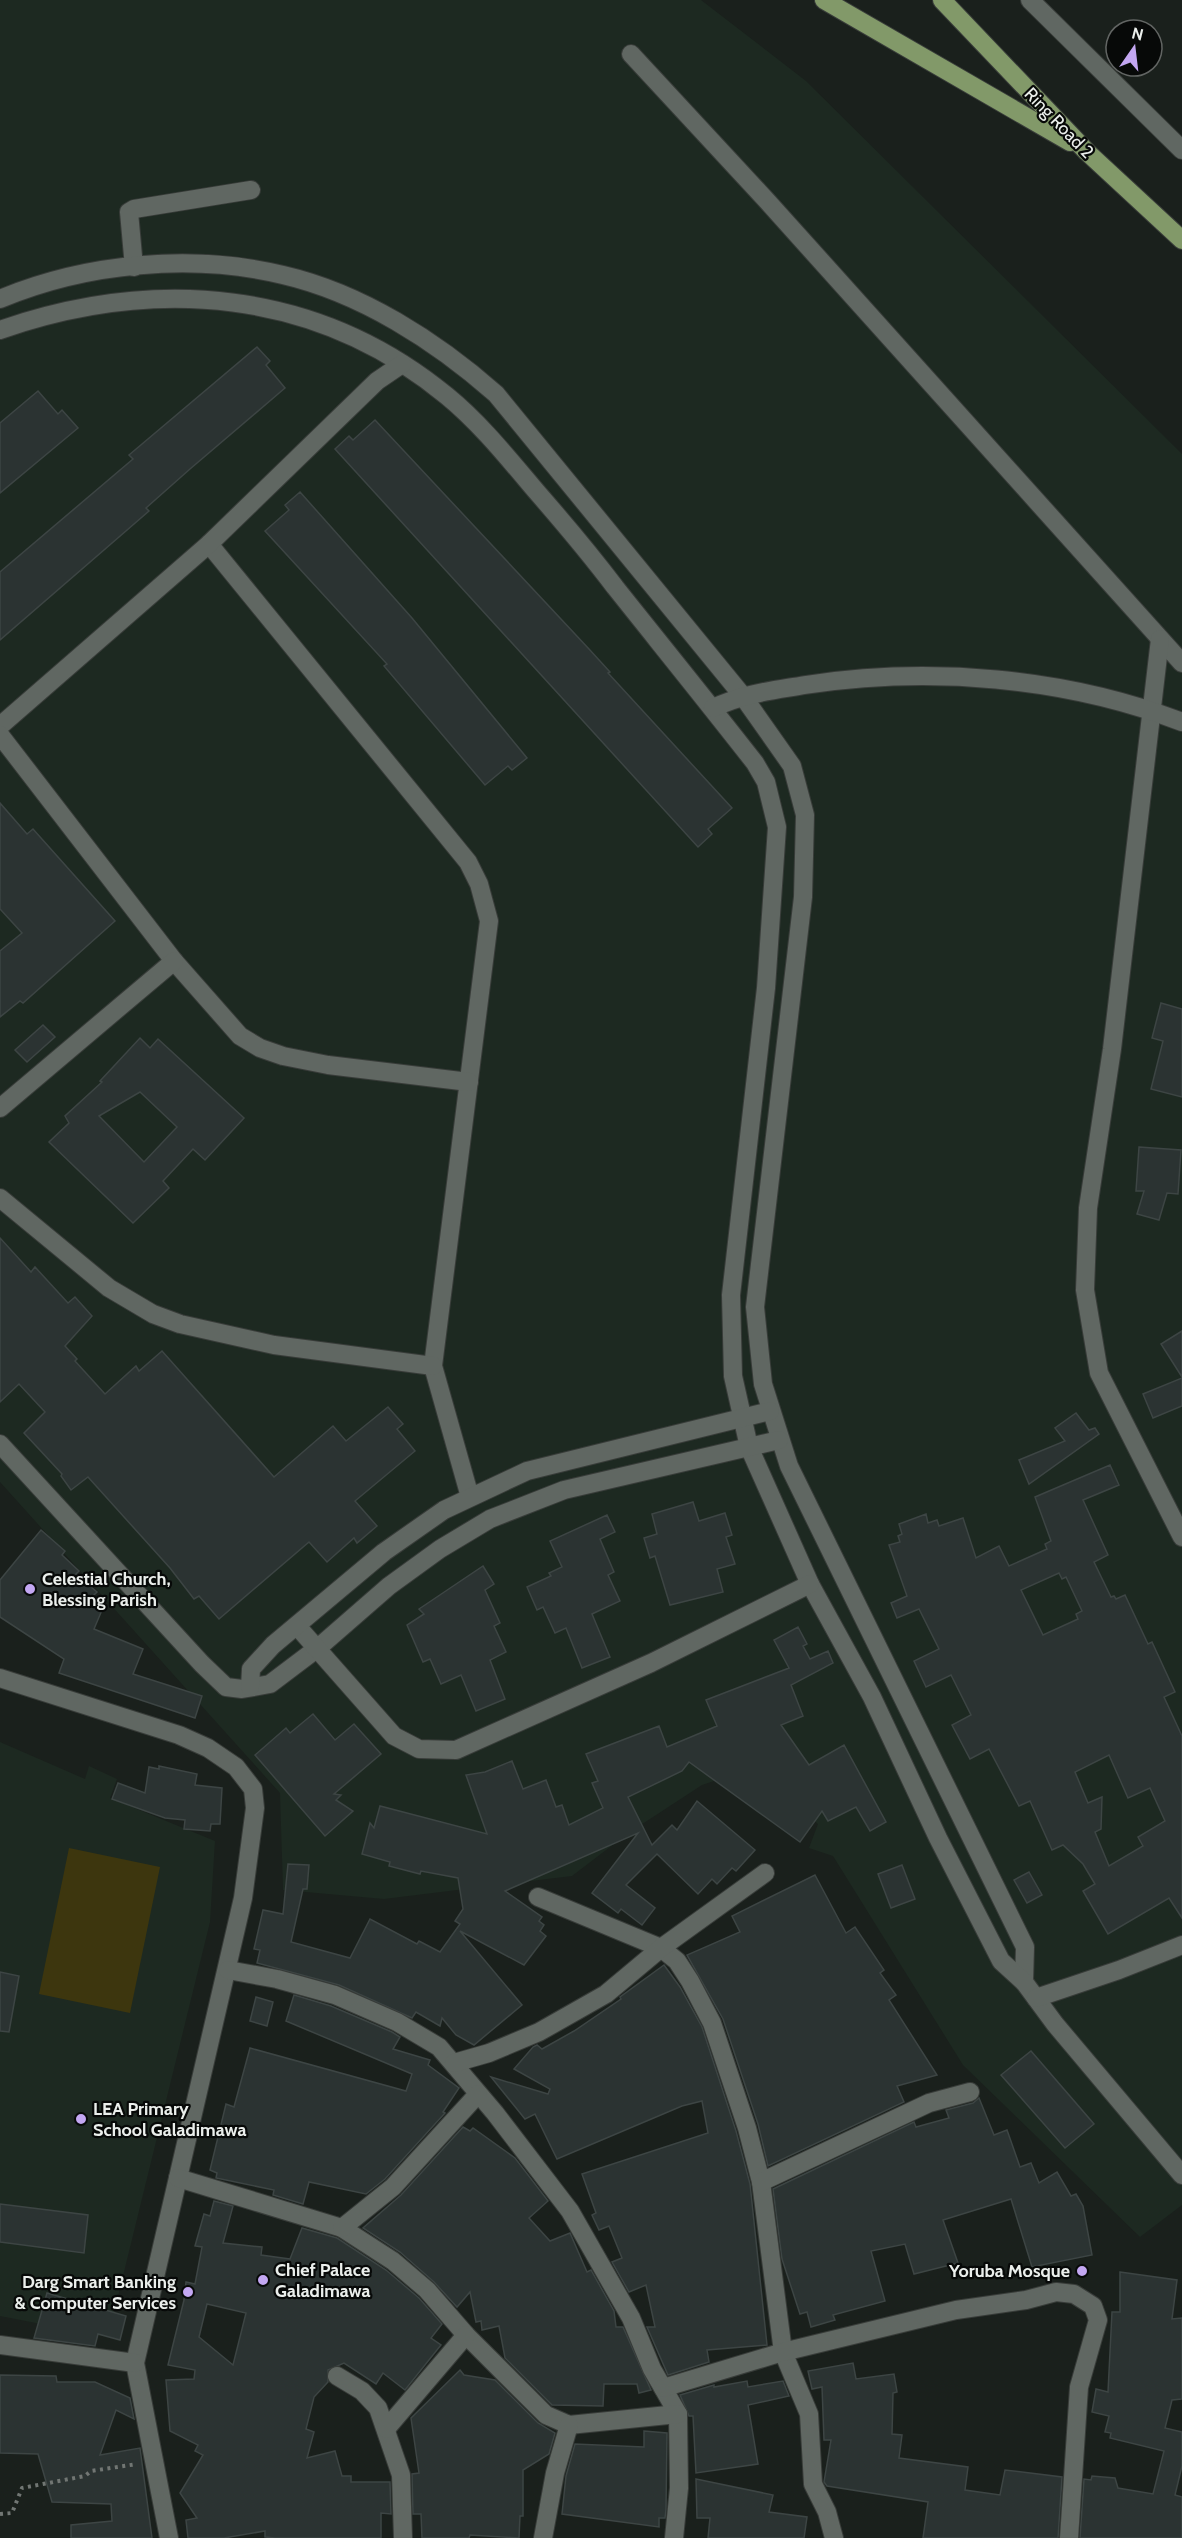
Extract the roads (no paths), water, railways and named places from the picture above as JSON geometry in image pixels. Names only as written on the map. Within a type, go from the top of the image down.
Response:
[{"type":"main road","points":[[824,0],[1087,152]]},
{"type":"main road","name":"Ring Road 2","points":[[942,0],[1087,152],[1182,240]]},
{"type":"street","points":[[1030,0],[1182,150]]},
{"type":"street","points":[[631,54],[776,211],[1182,663]]},
{"type":"street","points":[[132,300],[129,212],[134,209],[250,190]]},
{"type":"street","points":[[0,298],[59,279],[131,267],[194,265],[250,268],[284,275],[357,302],[405,327],[469,370],[496,394],[742,695],[792,766],[805,815],[803,897],[755,1307],[758,1350],[770,1411],[779,1440],[829,1551],[1025,1947],[1024,1982]]},
{"type":"street","points":[[0,330],[71,310],[132,300],[188,298],[230,300],[271,308],[358,339],[402,364],[449,398],[502,451],[576,537],[713,708],[766,782],[777,827],[766,988],[731,1295],[731,1357],[741,1417],[749,1447],[810,1584],[872,1697],[985,1933],[1001,1961],[1024,1982],[1182,2175]]},
{"type":"street","points":[[0,726],[209,544],[377,381],[402,364]]},
{"type":"street","points":[[209,544],[468,862],[479,884],[489,921],[432,1366],[470,1497]]},
{"type":"street","points":[[1160,639],[1112,1049],[1088,1209],[1085,1290],[1099,1373],[1182,1537]]},
{"type":"street","points":[[713,708],[742,695],[853,678],[957,678],[1072,691],[1111,698],[1182,722]]},
{"type":"street","points":[[0,735],[174,961],[240,1036],[260,1048],[282,1056],[328,1065],[469,1082]]},
{"type":"street","points":[[0,1108],[174,961]]},
{"type":"street","points":[[0,1198],[109,1288],[153,1314],[180,1324],[274,1346],[432,1366]]},
{"type":"street","points":[[250,1687],[251,1669],[273,1645],[415,1529],[470,1497],[527,1471],[770,1411]]},
{"type":"street","points":[[0,1444],[226,1687],[250,1687],[270,1684],[319,1647],[389,1586],[440,1549],[490,1519],[564,1490],[779,1440]]},
{"type":"street","points":[[297,1626],[319,1647],[394,1736],[419,1749],[456,1750],[651,1664],[810,1584]]},
{"type":"street","points":[[0,1678],[179,1735],[224,1758],[246,1778],[253,1789],[255,1808],[243,1898],[135,2363],[169,2538]]},
{"type":"street","points":[[454,2063],[489,2053],[539,2032],[606,1994],[661,1948],[765,1873]]},
{"type":"street","points":[[538,1898],[661,1948],[676,1961],[690,1981],[712,2023],[728,2066],[761,2182],[783,2352],[809,2414],[813,2484],[827,2512],[834,2538]]},
{"type":"street","points":[[1036,1998],[1119,1970],[1182,1945]]},
{"type":"street","points":[[228,1970],[277,1978],[335,1995],[397,2022],[439,2047],[454,2063],[570,2211],[631,2318],[663,2388],[678,2414],[679,2488],[674,2538]]},
{"type":"street","points":[[761,2182],[929,2103],[970,2092]]},
{"type":"street","points":[[342,2228],[393,2187],[478,2094]]},
{"type":"street","points":[[178,2178],[342,2228],[393,2261],[427,2290],[466,2336],[546,2415],[569,2425],[678,2414]]},
{"type":"street","points":[[663,2388],[783,2352],[956,2310],[1026,2300],[1056,2292],[1066,2292],[1084,2298],[1093,2306],[1098,2320],[1079,2387],[1068,2538]]},
{"type":"street","points":[[386,2429],[466,2336]]},
{"type":"street","points":[[0,2345],[135,2363]]},
{"type":"street","points":[[338,2376],[372,2400],[378,2408],[401,2475],[403,2538]]},
{"type":"street","points":[[543,2538],[555,2473],[569,2425]]},
{"type":"place","name":"Celestial Church, Blessing Parish","points":[[30,1589]]},
{"type":"place","name":"LEA Primary School Galadimawa","points":[[81,2119]]},
{"type":"place","name":"Yoruba Mosque","points":[[1082,2271]]},
{"type":"place","name":"Chief Palace Galadimawa","points":[[263,2280]]},
{"type":"place","name":"Darg Smart Banking & Computer Services","points":[[188,2292]]}]
